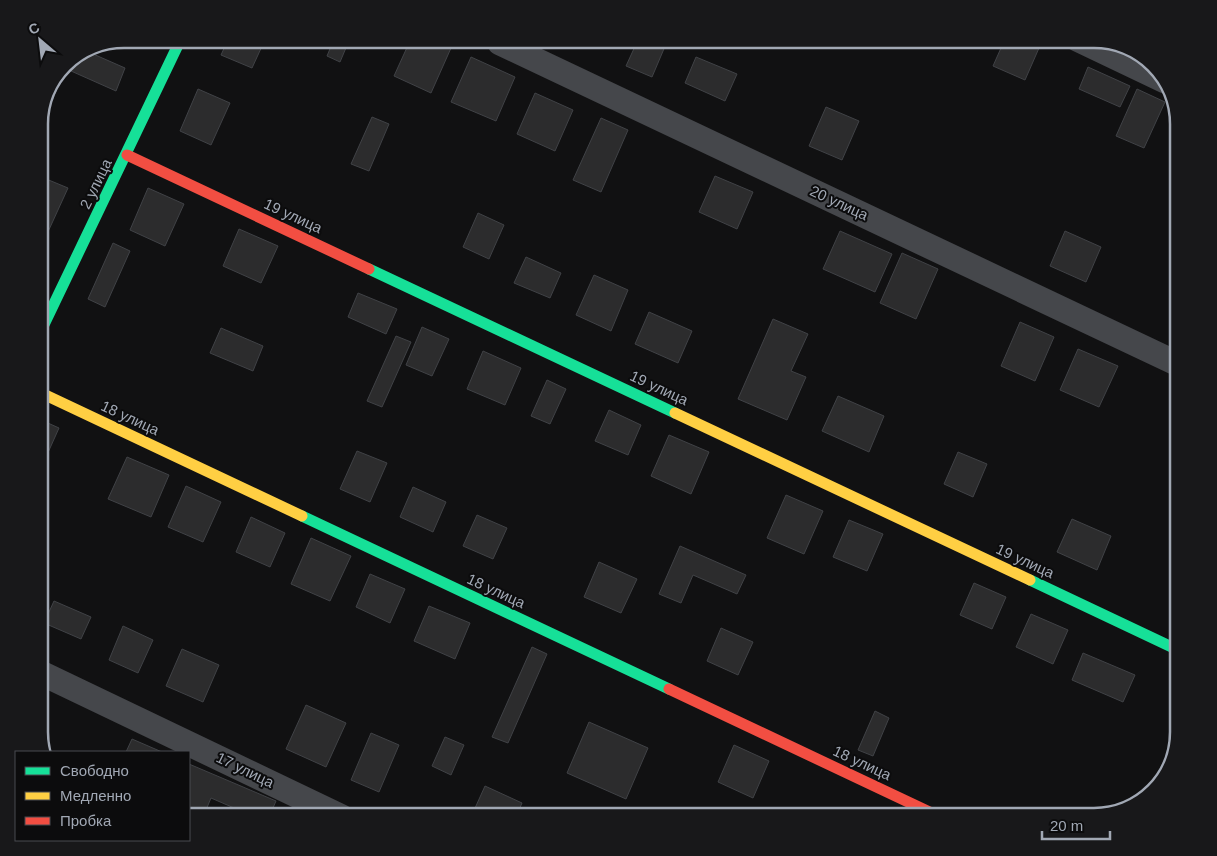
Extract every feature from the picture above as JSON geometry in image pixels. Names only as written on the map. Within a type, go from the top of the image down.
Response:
[{"type":"street","name":"2 улица","points":[[48,316],[127,155],[176,48]]},
{"type":"street","name":"20 улица","points":[[513,48],[1170,360]]},
{"type":"street","points":[[1096,48],[1153,75]]},
{"type":"street","name":"19 улица","points":[[127,155],[1170,646]]},
{"type":"street","name":"18 улица","points":[[48,396],[911,808]]},
{"type":"street","name":"17 улица","points":[[48,676],[323,808]]},
{"type":"building","points":[[224,48],[261,48],[252,68],[221,55]]},
{"type":"building","points":[[330,48],[346,48],[340,62],[327,56]]},
{"type":"building","points":[[407,48],[451,48],[431,93],[394,76]]},
{"type":"building","points":[[634,48],[664,48],[652,77],[626,66]]},
{"type":"building","points":[[1001,48],[1039,48],[1025,80],[993,66]]},
{"type":"building","points":[[93,54],[125,68],[116,91],[70,70],[81,60]]},
{"type":"building","points":[[471,57],[515,77],[496,121],[451,102]]},
{"type":"building","points":[[696,57],[737,74],[725,101],[685,83]]},
{"type":"building","points":[[1088,67],[1130,86],[1120,107],[1079,89]]},
{"type":"building","points":[[198,89],[230,103],[211,145],[180,131]]},
{"type":"building","points":[[1137,89],[1165,102],[1144,148],[1116,136]]},
{"type":"building","points":[[535,93],[573,110],[555,151],[517,134]]},
{"type":"building","points":[[826,107],[859,121],[842,160],[809,146]]},
{"type":"building","points":[[372,117],[389,124],[369,171],[351,164]]},
{"type":"building","points":[[601,118],[628,130],[601,192],[573,180]]},
{"type":"building","points":[[715,176],[753,192],[737,229],[699,212]]},
{"type":"building","points":[[48,180],[68,188],[48,232]]},
{"type":"building","points":[[148,188],[184,204],[165,246],[130,230]]},
{"type":"building","points":[[478,213],[504,225],[489,259],[463,247]]},
{"type":"building","points":[[239,229],[278,246],[261,283],[223,266]]},
{"type":"building","points":[[840,231],[892,254],[875,292],[823,269]]},
{"type":"building","points":[[1065,231],[1101,247],[1086,282],[1050,266]]},
{"type":"building","points":[[113,243],[130,251],[105,307],[88,299]]},
{"type":"building","points":[[902,253],[938,269],[916,319],[880,303]]},
{"type":"building","points":[[526,257],[561,273],[550,298],[514,283]]},
{"type":"building","points":[[594,275],[628,290],[611,331],[576,315]]},
{"type":"building","points":[[358,293],[397,309],[386,334],[348,317]]},
{"type":"building","points":[[649,312],[692,331],[678,363],[635,344]]},
{"type":"building","points":[[773,319],[808,334],[791,371],[806,377],[787,420],[738,399]]},
{"type":"building","points":[[1020,322],[1054,337],[1035,381],[1001,366]]},
{"type":"building","points":[[422,327],[449,339],[432,376],[406,365]]},
{"type":"building","points":[[221,328],[263,346],[253,371],[210,353]]},
{"type":"building","points":[[396,336],[411,342],[382,407],[367,401]]},
{"type":"building","points":[[1078,349],[1118,366],[1099,407],[1060,390]]},
{"type":"building","points":[[483,351],[521,368],[505,405],[467,389]]},
{"type":"building","points":[[547,380],[566,389],[550,424],[531,416]]},
{"type":"building","points":[[838,396],[884,416],[869,452],[822,431]]},
{"type":"building","points":[[609,410],[641,425],[628,455],[595,441]]},
{"type":"building","points":[[48,423],[59,428],[48,453]]},
{"type":"building","points":[[669,435],[709,452],[691,494],[651,476]]},
{"type":"building","points":[[357,451],[387,463],[370,502],[340,489]]},
{"type":"building","points":[[958,452],[987,464],[973,497],[944,484]]},
{"type":"building","points":[[127,457],[169,475],[151,517],[108,499]]},
{"type":"building","points":[[186,486],[221,502],[203,542],[168,527]]},
{"type":"building","points":[[413,487],[446,502],[433,532],[400,517]]},
{"type":"building","points":[[786,495],[823,511],[804,554],[767,538]]},
{"type":"building","points":[[477,515],[507,528],[493,559],[463,546]]},
{"type":"building","points":[[251,517],[285,533],[270,567],[236,552]]},
{"type":"building","points":[[1072,519],[1111,536],[1097,570],[1057,552]]},
{"type":"building","points":[[849,520],[883,534],[867,571],[833,557]]},
{"type":"building","points":[[311,538],[351,556],[330,601],[291,584]]},
{"type":"building","points":[[680,546],[746,575],[737,594],[693,575],[681,603],[659,594]]},
{"type":"building","points":[[599,562],[637,579],[621,613],[584,597]]},
{"type":"building","points":[[370,574],[405,589],[390,623],[356,607]]},
{"type":"building","points":[[974,583],[1006,597],[992,629],[960,615]]},
{"type":"building","points":[[54,601],[91,617],[81,639],[48,625],[48,614]]},
{"type":"building","points":[[429,606],[470,623],[455,659],[414,641]]},
{"type":"building","points":[[1031,614],[1068,630],[1053,664],[1016,647]]},
{"type":"building","points":[[123,626],[153,640],[138,673],[109,660]]},
{"type":"building","points":[[721,628],[753,642],[738,675],[707,661]]},
{"type":"building","points":[[532,647],[547,654],[508,743],[492,737]]},
{"type":"building","points":[[182,649],[219,665],[203,702],[166,686]]},
{"type":"building","points":[[1083,653],[1135,675],[1123,702],[1072,680]]},
{"type":"building","points":[[306,705],[346,723],[326,767],[286,749]]},
{"type":"building","points":[[875,711],[889,718],[873,756],[858,750]]},
{"type":"building","points":[[589,722],[648,748],[626,799],[567,773]]},
{"type":"building","points":[[371,733],[399,745],[379,792],[351,780]]},
{"type":"building","points":[[445,737],[464,745],[451,775],[432,766]]},
{"type":"building","points":[[132,739],[160,751],[126,751]]},
{"type":"building","points":[[734,745],[769,761],[753,798],[718,782]]},
{"type":"building","points":[[190,764],[276,801],[273,808],[234,808],[211,798],[207,808],[190,808]]},
{"type":"building","points":[[485,786],[522,803],[520,808],[475,808]]},
{"type":"traffic: fast","points":[[48,316],[177,48]]},
{"type":"traffic: fast","points":[[369,269],[675,413]]},
{"type":"traffic: fast","points":[[302,516],[669,689]]},
{"type":"traffic: fast","points":[[1030,580],[1170,646]]},
{"type":"traffic: slow","points":[[48,396],[302,516]]},
{"type":"traffic: slow","points":[[675,413],[1030,580]]},
{"type":"traffic: jam","points":[[127,155],[369,269]]},
{"type":"traffic: jam","points":[[669,689],[921,808]]}]
